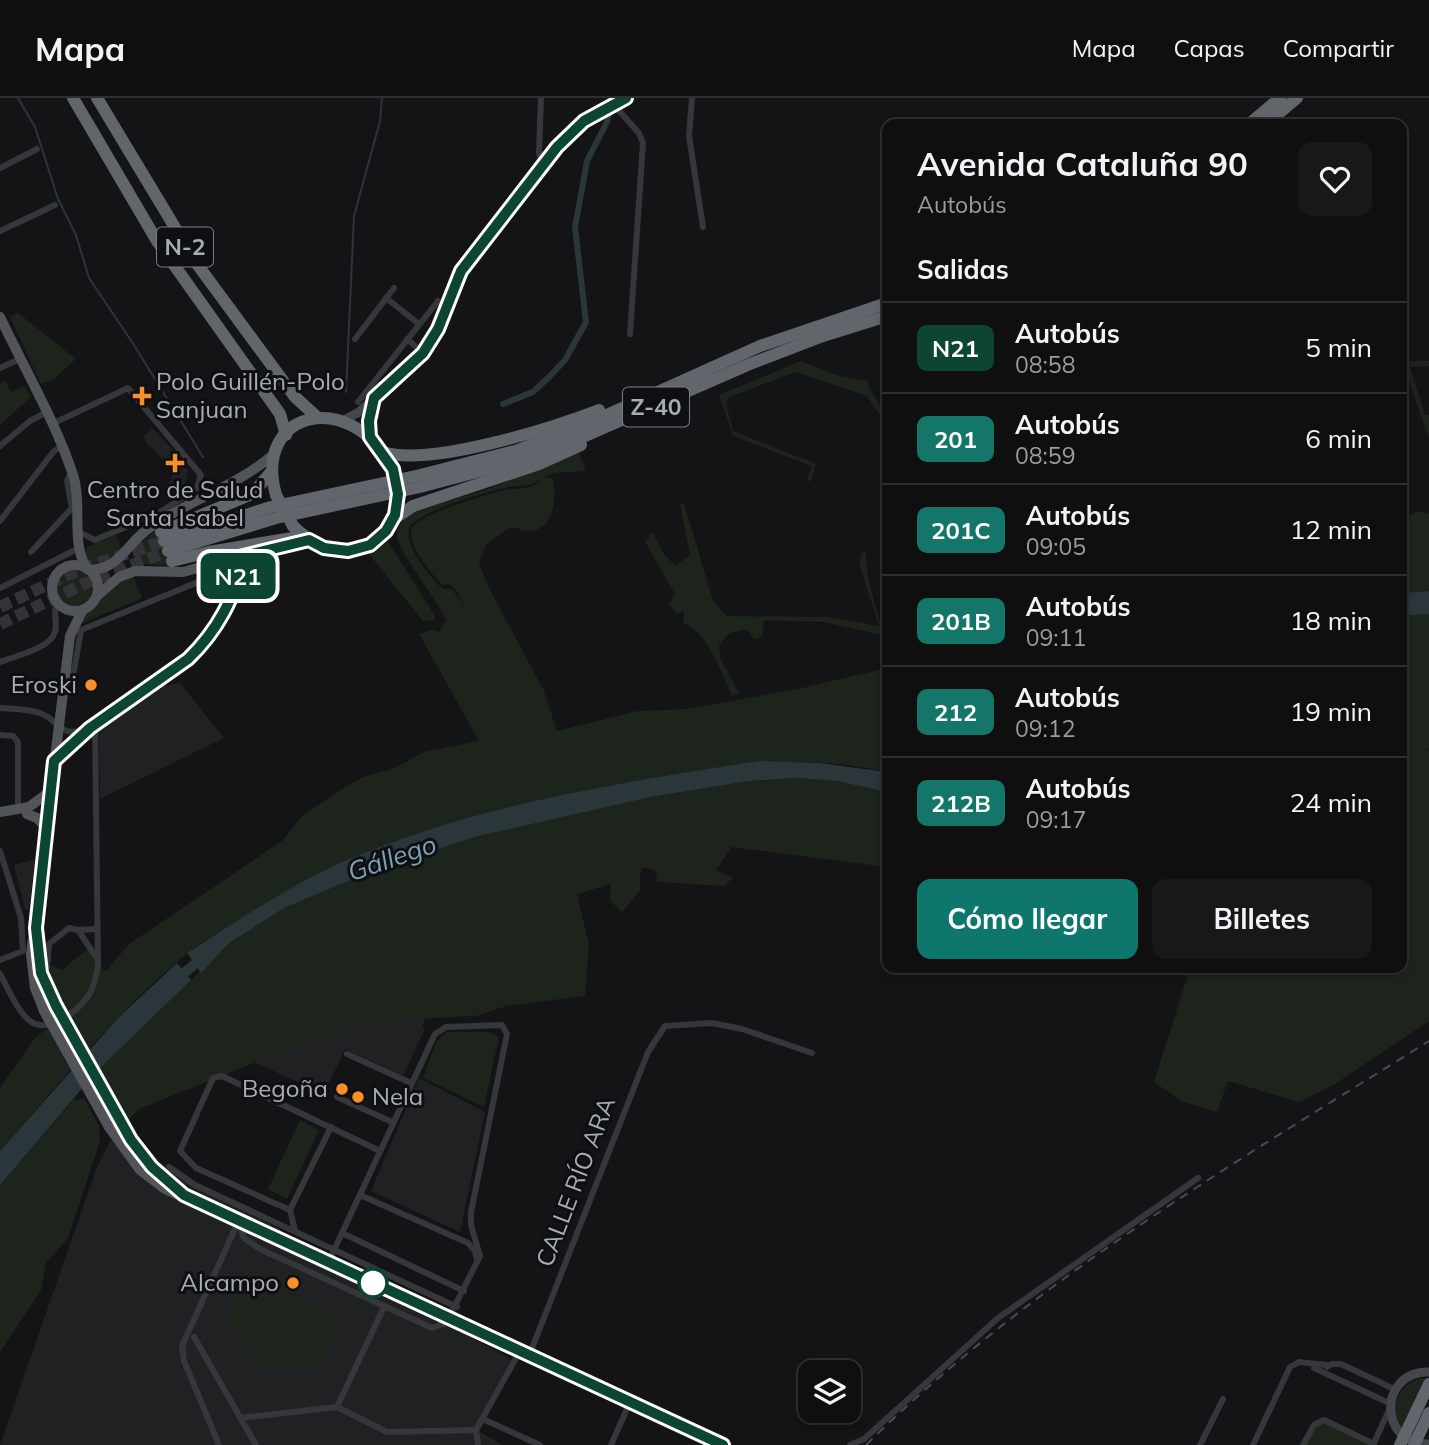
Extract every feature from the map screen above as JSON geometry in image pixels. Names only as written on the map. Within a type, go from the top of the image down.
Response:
[{"type":"highway","name":"N-2","points":[[73,98],[102,152],[172,264],[280,414],[286,435]]},
{"type":"highway","name":"N-2","points":[[97,98],[181,241],[287,387],[300,403],[318,418]]},
{"type":"highway","points":[[1255,119],[1280,98]]},
{"type":"highway","points":[[1272,119],[1297,98]]},
{"type":"highway","name":"Z-40","points":[[166,546],[271,507],[416,476],[515,451],[589,423],[684,379],[807,328],[882,305]]},
{"type":"highway","name":"Z-40","points":[[166,546],[276,518],[420,487],[514,462],[657,406],[750,364],[882,318]]},
{"type":"highway","points":[[383,452],[405,457],[494,442],[587,414],[673,379],[684,379]]},
{"type":"highway","points":[[394,519],[398,504],[393,469],[370,437],[344,420],[318,418],[302,423],[286,435],[274,454],[272,471],[276,495],[293,526],[306,538],[330,550],[356,550],[377,540],[394,519],[413,506],[539,464],[657,406]]},
{"type":"highway","points":[[166,546],[252,494],[272,471]]},
{"type":"highway","points":[[166,546],[209,552],[306,538]]},
{"type":"highway","points":[[1408,1442],[1429,1384]]},
{"type":"highway","points":[[1408,1442],[1429,1413]]},
{"type":"main road","points":[[344,420],[357,414],[423,353],[438,329],[461,271],[543,165],[574,129],[616,104]]},
{"type":"main road","points":[[0,317],[71,471],[79,548],[88,569],[98,582],[98,595]]},
{"type":"main road","points":[[370,437],[369,421],[374,398]]},
{"type":"main road","points":[[68,566],[88,569],[115,563],[150,527],[246,477],[274,454]]},
{"type":"main road","points":[[0,819],[32,810],[51,790],[69,636],[82,611],[93,603],[112,581],[135,571],[183,572],[306,538]]},
{"type":"main road","points":[[69,636],[61,606],[52,595],[52,581],[57,573],[68,566],[79,548]]},
{"type":"main road","points":[[61,606],[82,611]]},
{"type":"main road","points":[[0,812],[32,810],[51,790]]},
{"type":"main road","points":[[32,810],[47,829]]},
{"type":"main road","points":[[32,810],[47,829],[31,966],[44,1011],[109,1127],[140,1170],[165,1189],[184,1195],[723,1445]]},
{"type":"main road","points":[[36,928],[41,973],[56,1006],[119,1121],[145,1160],[184,1195]]},
{"type":"main road","points":[[1429,1372],[1409,1376],[1394,1389],[1389,1406],[1395,1428],[1408,1442],[1429,1444]]},
{"type":"street","points":[[541,98],[539,153],[543,165]]},
{"type":"street","points":[[692,98],[689,136],[703,227]]},
{"type":"street","points":[[616,104],[639,133],[643,144],[631,334]]},
{"type":"street","points":[[0,168],[37,149]]},
{"type":"street","points":[[0,231],[55,205]]},
{"type":"street","points":[[355,339],[394,288]]},
{"type":"street","points":[[386,298],[419,324]]},
{"type":"street","points":[[358,402],[438,300]]},
{"type":"street","points":[[407,339],[423,353]]},
{"type":"street","points":[[0,368],[20,359]]},
{"type":"street","points":[[50,425],[128,388],[198,468],[201,478],[196,490],[159,513],[95,540],[79,532]]},
{"type":"street","points":[[0,446],[30,421],[45,414]]},
{"type":"street","points":[[0,522],[54,451],[61,447]]},
{"type":"street","points":[[31,552],[75,508]]},
{"type":"street","points":[[0,588],[79,548]]},
{"type":"street","points":[[54,761],[93,726],[188,659],[202,646],[236,584],[239,557]]},
{"type":"street","points":[[64,680],[74,671],[81,630],[225,570],[239,573]]},
{"type":"street","points":[[0,662],[50,639],[56,627],[54,612],[61,606]]},
{"type":"street","points":[[0,708],[38,713],[47,717],[58,729],[73,732],[93,726]]},
{"type":"street","points":[[0,974],[29,1021],[45,1025],[68,1015],[85,1000],[93,988],[98,962],[93,726]]},
{"type":"street","points":[[0,735],[13,736],[18,742],[32,810]]},
{"type":"street","points":[[0,851],[21,918],[23,953],[0,961]]},
{"type":"street","points":[[21,918],[38,912]]},
{"type":"street","points":[[41,973],[47,966],[49,944],[64,929],[97,929]]},
{"type":"street","points":[[77,930],[98,962]]},
{"type":"street","points":[[239,1222],[242,1235],[250,1242],[384,1307],[432,1328],[451,1320],[481,1253],[471,1212],[507,1034],[502,1025],[492,1023],[442,1028],[433,1037],[328,1263]]},
{"type":"street","name":"CALLE RÍO ARA","points":[[476,1430],[524,1354],[648,1052],[665,1026],[712,1023],[742,1029],[812,1054]]},
{"type":"street","points":[[346,1054],[411,1083]]},
{"type":"street","points":[[290,1210],[197,1168],[180,1151],[213,1078],[217,1076],[380,1151]]},
{"type":"street","points":[[337,1097],[392,1122]]},
{"type":"street","points":[[295,1231],[290,1210],[331,1127]]},
{"type":"street","points":[[169,1167],[195,1185],[457,1307]]},
{"type":"street","points":[[850,1445],[864,1439],[998,1318],[1198,1178]]},
{"type":"street","points":[[184,1195],[195,1185]]},
{"type":"street","points":[[360,1195],[465,1243],[475,1251],[477,1262]]},
{"type":"street","points":[[219,1445],[184,1361],[183,1346],[185,1334],[239,1222]]},
{"type":"street","points":[[465,1243],[474,1232]]},
{"type":"street","points":[[342,1233],[464,1290]]},
{"type":"street","points":[[337,1407],[384,1307]]},
{"type":"street","points":[[194,1337],[256,1445]]},
{"type":"street","points":[[1303,1363],[1389,1406],[1373,1445],[1324,1420],[1314,1425],[1303,1445]]},
{"type":"street","points":[[1253,1445],[1290,1367],[1303,1363],[1341,1364],[1394,1389]]},
{"type":"street","points":[[1328,1365],[1328,1374]]},
{"type":"street","points":[[1200,1445],[1223,1399]]},
{"type":"street","points":[[611,1445],[630,1402]]},
{"type":"street","points":[[240,1418],[337,1407],[387,1432],[476,1430],[478,1445]]},
{"type":"street","points":[[483,1419],[540,1445]]},
{"type":"shaded area","points":[[18,313],[76,359],[54,379],[41,384],[10,317]]},
{"type":"shaded area","points":[[801,361],[839,376],[867,381],[882,409],[882,418],[867,396],[796,372],[729,397],[726,403],[733,431],[816,464],[811,481],[807,481],[812,466],[733,436],[719,395]]},
{"type":"shaded area","points":[[1407,361],[1429,361],[1429,366],[1410,367],[1425,415],[1429,415],[1429,438],[1407,375]]},
{"type":"shaded area","points":[[5,381],[11,392],[25,386],[31,397],[0,425],[0,383]]},
{"type":"shaded area","name":"Centro de Salud Santa Isabel","points":[[152,428],[181,458],[180,461],[188,471],[184,488],[172,497],[167,484],[172,479],[172,470],[151,446],[149,448],[144,436]]},
{"type":"shaded area","points":[[579,452],[586,471],[554,473],[542,477],[552,478],[554,485],[552,510],[545,524],[532,531],[509,528],[486,545],[479,562],[488,586],[544,691],[557,731],[638,711],[686,709],[798,689],[882,669],[882,771],[827,763],[769,763],[711,769],[597,788],[544,799],[440,828],[339,867],[290,891],[185,955],[112,1024],[0,1151],[0,1088],[35,1038],[65,1015],[48,981],[43,962],[62,970],[90,947],[98,966],[106,971],[129,944],[282,841],[303,815],[347,786],[363,777],[395,768],[424,752],[479,741],[419,634],[432,630],[439,632],[446,620],[398,539],[400,525],[414,511],[485,490]],"holes":[[[541,479],[528,487],[505,490],[456,505],[430,515],[412,527],[413,541],[421,558],[443,585],[448,584],[457,591],[464,606],[452,589],[443,589],[419,561],[410,543],[409,527],[428,514],[454,503],[511,487],[529,485]]]},
{"type":"shaded area","points":[[684,503],[713,601],[727,616],[825,617],[879,626],[859,563],[863,551],[866,552],[869,580],[882,635],[824,622],[764,620],[762,637],[754,639],[747,629],[730,633],[719,645],[720,658],[739,693],[732,696],[707,644],[692,628],[683,623],[684,610],[677,614],[669,604],[675,594],[645,542],[653,532],[663,553],[675,566],[690,555],[680,505]]},
{"type":"shaded area","points":[[1417,511],[1429,514],[1429,591],[1407,593],[1407,516]]},
{"type":"shaded area","points":[[159,527],[173,566],[137,564],[132,551]]},
{"type":"shaded area","points":[[116,535],[122,549],[113,559],[96,565],[88,561],[85,554],[87,547]]},
{"type":"shaded area","points":[[387,540],[435,616],[434,620],[423,621],[368,553]]},
{"type":"shaded area","points":[[75,569],[88,575],[94,588],[88,601],[75,607],[62,601],[56,588],[62,575]]},
{"type":"shaded area","points":[[133,576],[142,598],[78,625],[102,596]]},
{"type":"shaded area","points":[[1429,614],[1429,748],[1426,750],[1429,750],[1429,1021],[1335,1084],[1299,1102],[1228,1081],[1217,1112],[1183,1102],[1154,1082],[1188,973],[1407,973],[1407,616]]},
{"type":"shaded area","points":[[180,683],[224,738],[100,799],[99,726],[156,687]]},
{"type":"shaded area","points":[[797,778],[836,781],[882,791],[882,866],[732,847],[716,870],[733,878],[724,886],[657,882],[656,871],[643,867],[640,891],[622,912],[610,901],[611,884],[577,894],[589,945],[585,996],[506,1006],[476,1016],[356,1022],[339,1029],[332,1044],[317,1038],[139,1109],[125,1124],[97,1071],[228,944],[284,908],[382,867],[475,837],[651,797],[749,781]]},
{"type":"shaded area","points":[[35,859],[29,910],[25,909],[14,865]]},
{"type":"shaded area","points":[[425,1018],[422,1028],[425,1029],[403,1076],[345,1049],[324,1094],[252,1061],[348,1022]]},
{"type":"shaded area","points":[[447,1032],[490,1032],[499,1037],[484,1107],[423,1078],[436,1042]]},
{"type":"shaded area","points":[[419,1078],[485,1112],[460,1232],[371,1191]]},
{"type":"shaded area","points":[[84,1098],[99,1126],[100,1141],[68,1238],[46,1263],[41,1290],[0,1352],[0,1185],[73,1100]]},
{"type":"shaded area","points":[[300,1120],[319,1130],[287,1199],[268,1189]]},
{"type":"shaded area","points":[[113,1136],[514,1361],[476,1430],[503,1445],[0,1445],[97,1167]]},
{"type":"shaded area","points":[[248,1275],[342,1319],[321,1364],[262,1368],[227,1320]]},
{"type":"shaded area","points":[[1421,1378],[1426,1379],[1403,1429],[1396,1413],[1397,1398],[1406,1386]]},
{"type":"shaded area","points":[[1324,1420],[1373,1445],[1303,1445],[1314,1425]]},
{"type":"water","points":[[1429,591],[1429,614],[1407,616],[1407,593]]},
{"type":"water","points":[[759,761],[819,763],[882,771],[882,791],[836,781],[797,778],[749,781],[651,797],[475,837],[382,867],[284,908],[228,944],[201,973],[187,953],[305,880],[397,841],[498,810],[654,778]]},
{"type":"water","points":[[177,963],[191,980],[97,1071],[0,1185],[0,1151],[119,1017]]},
{"type":"waterway","points":[[18,98],[35,127],[58,199],[76,235],[89,278],[203,457]]},
{"type":"waterway","points":[[346,392],[354,216],[380,121],[382,98]]},
{"type":"waterway","points":[[503,404],[533,392],[550,376],[565,360],[586,322],[575,227],[587,161],[607,122],[612,98]]},
{"type":"waterway","name":"Gállego","points":[[174,981],[205,956]]},
{"type":"tunnel","points":[[0,607],[78,570],[164,541]]},
{"type":"tunnel","points":[[0,624],[84,584],[168,551]]},
{"type":"railway","points":[[866,1445],[996,1330],[1065,1278],[1208,1180],[1429,1041]]},
{"type":"bus line","name":"N21","points":[[626,98],[584,121],[557,147],[461,271],[438,329],[423,353],[374,398],[369,421],[370,437],[393,469],[398,494],[394,519],[382,536],[356,550],[324,548],[309,540],[291,542],[239,557],[236,584],[202,646],[188,659],[90,728],[54,761],[36,928],[38,960],[56,1006],[119,1121],[140,1154],[184,1195],[723,1445]]},
{"type":"place","name":"Polo Guillén-Polo Sanjuan","points":[[142,396]]},
{"type":"place","name":"Centro de Salud Santa Isabel","points":[[175,463]]},
{"type":"place","name":"Eroski","points":[[91,685]]},
{"type":"place","name":"Begoña","points":[[342,1089]]},
{"type":"place","name":"Nela","points":[[358,1097]]},
{"type":"place","name":"Alcampo","points":[[293,1283]]}]
